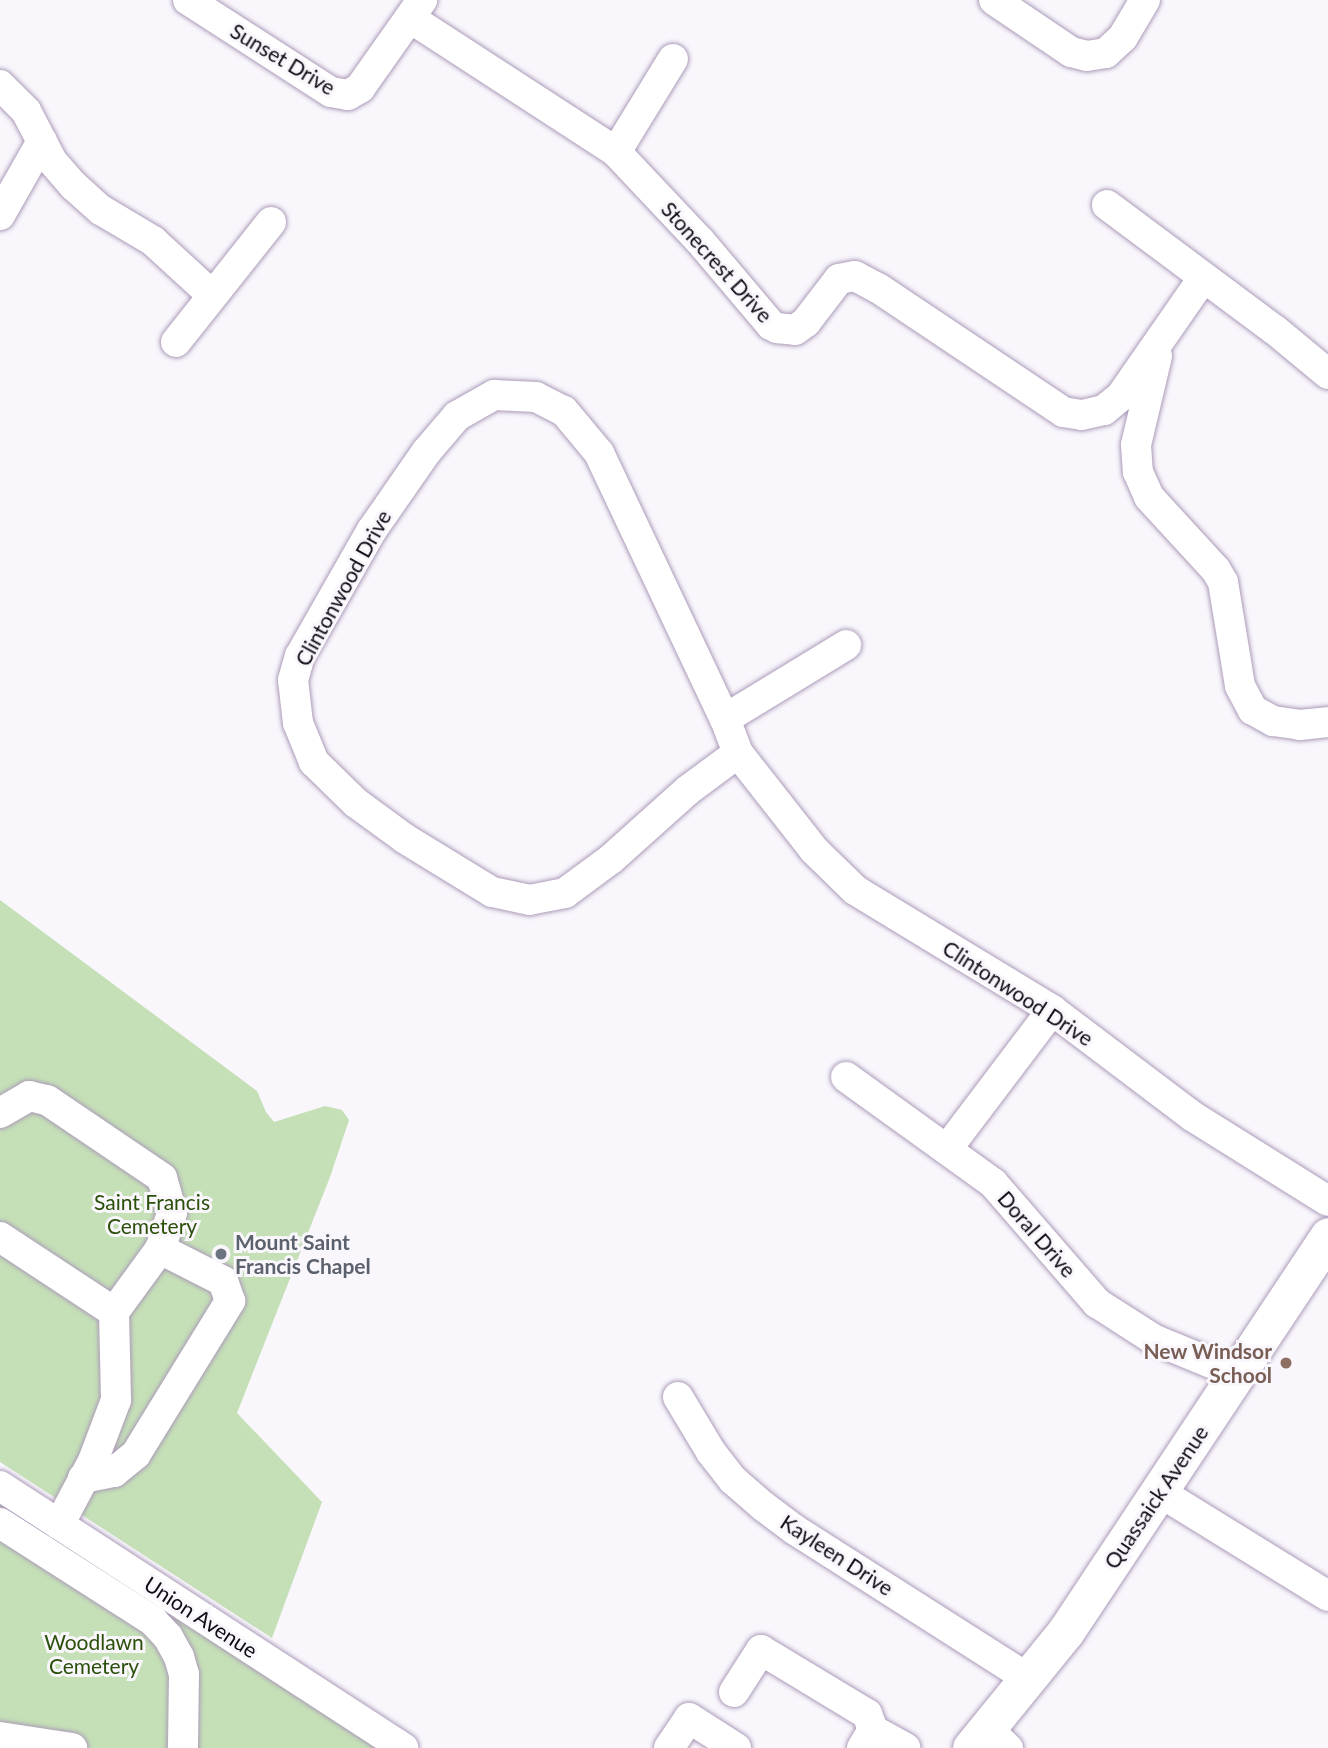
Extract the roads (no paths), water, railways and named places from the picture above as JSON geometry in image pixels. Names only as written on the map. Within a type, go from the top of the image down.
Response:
[{"type":"main road","name":"Quassaick Avenue","points":[[989,1742],[1029,1679],[1066,1631],[1328,1236]]},
{"type":"street","name":"Sunset Drive","points":[[188,0],[331,92],[348,95],[360,88],[416,9]]},
{"type":"street","points":[[994,0],[1077,54],[1106,53],[1123,37],[1145,0]]},
{"type":"street","name":"Stonecrest Drive","points":[[416,9],[617,152],[700,241],[771,325],[777,328],[794,330],[806,322],[839,279],[855,276],[878,288],[1063,412],[1082,415],[1104,410],[1121,396],[1203,278]]},
{"type":"street","points":[[617,152],[673,59]]},
{"type":"street","points":[[0,85],[26,111],[52,160],[74,186],[102,210],[153,241],[212,295]]},
{"type":"street","points":[[0,215],[42,141]]},
{"type":"street","points":[[1107,205],[1275,330],[1328,374]]},
{"type":"street","points":[[176,342],[271,222]]},
{"type":"street","points":[[1160,342],[1136,445],[1138,472],[1149,496],[1216,570],[1223,582],[1240,686],[1253,710],[1273,721],[1300,725],[1328,722]]},
{"type":"street","name":"Clintonwood Drive","points":[[738,753],[688,790],[611,859],[565,893],[530,900],[492,892],[404,838],[356,803],[314,762],[298,723],[293,680],[300,656],[372,530],[427,451],[457,416],[494,396],[536,397],[564,411],[599,453],[725,719],[738,753],[814,850],[855,890],[1052,1010],[1192,1116],[1328,1201]]},
{"type":"street","points":[[725,719],[846,645]]},
{"type":"street","points":[[947,1149],[1052,1010]]},
{"type":"street","name":"Doral Drive","points":[[846,1077],[993,1183],[1097,1303],[1153,1339],[1238,1374]]},
{"type":"street","points":[[0,1113],[29,1096],[47,1100],[162,1178],[172,1213],[160,1249],[114,1312],[116,1401],[83,1479],[59,1525]]},
{"type":"street","points":[[0,1237],[114,1312]]},
{"type":"street","points":[[83,1479],[114,1472],[136,1454],[230,1301],[223,1281],[160,1249]]},
{"type":"street","name":"Kayleen Drive","points":[[678,1397],[711,1452],[733,1480],[762,1506],[795,1530],[1029,1679]]},
{"type":"street","points":[[116,1401],[153,1424]]},
{"type":"street","name":"Union Avenue","points":[[0,1486],[403,1748]]},
{"type":"street","points":[[1158,1491],[1328,1596]]},
{"type":"street","points":[[0,1523],[153,1621],[168,1637],[180,1657],[184,1674],[183,1748]]},
{"type":"street","points":[[734,1692],[761,1650],[867,1714],[867,1739],[905,1748]]},
{"type":"street","points":[[669,1748],[689,1718],[736,1748]]},
{"type":"street","points":[[0,1737],[72,1748]]},
{"type":"place","name":"Mount Saint Francis Chapel","points":[[221,1254]]},
{"type":"place","name":"New Windsor School","points":[[1286,1363]]},
{"type":"park label","name":"Saint Francis Cemetery","points":[[152,1214]]},
{"type":"park label","name":"Woodlawn Cemetery","points":[[94,1654]]}]
